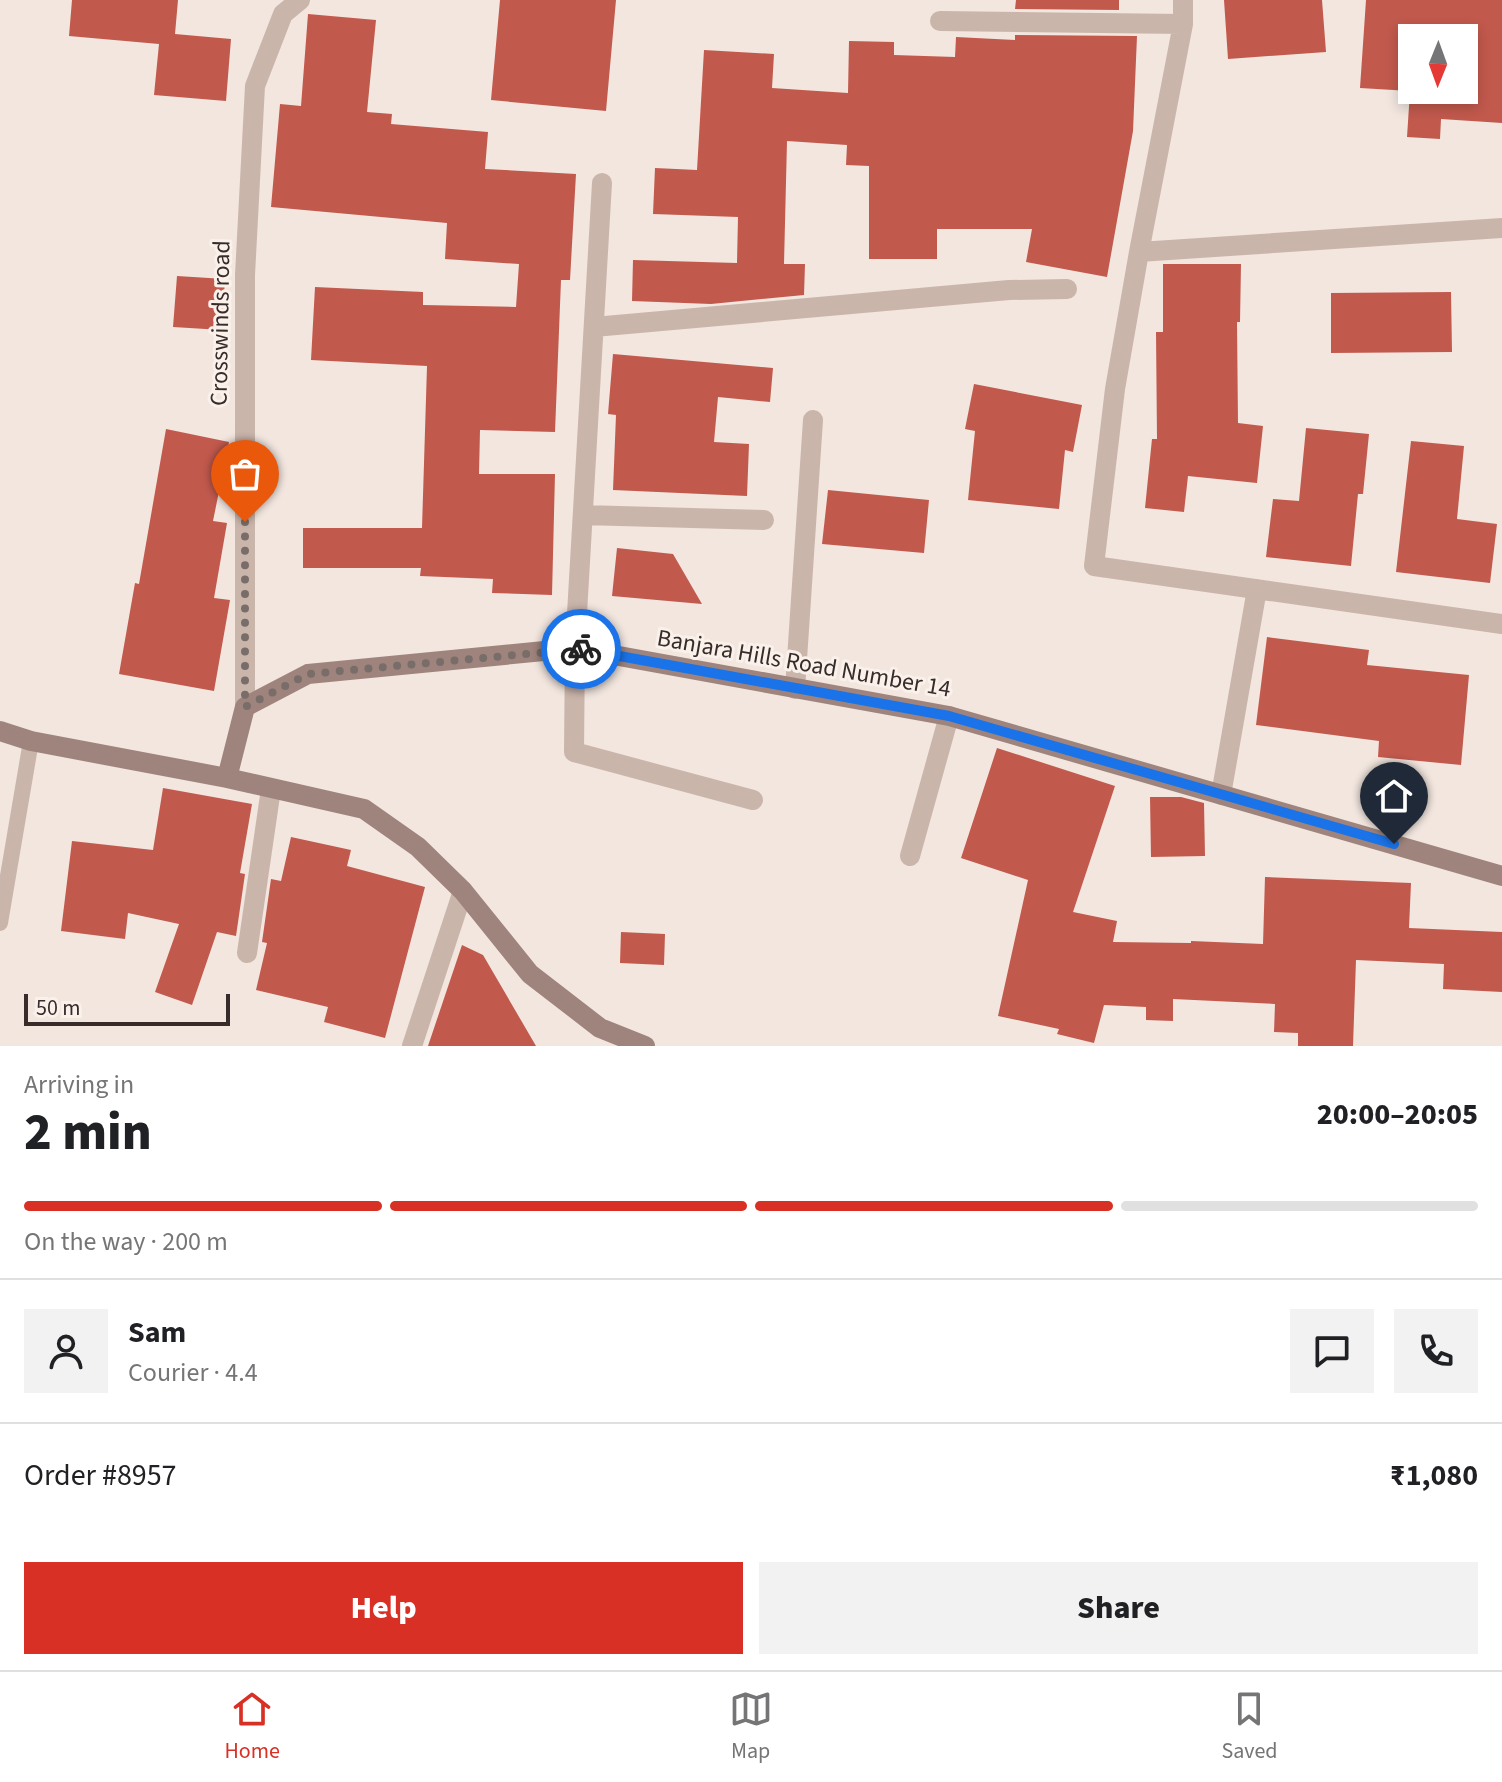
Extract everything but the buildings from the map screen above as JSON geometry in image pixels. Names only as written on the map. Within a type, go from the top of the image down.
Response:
[{"type":"street","name":"Crosswinds road","points":[[245,707],[245,275],[255,86],[283,14],[300,0]]},
{"type":"street","points":[[1183,0],[1183,24],[1115,389],[1094,566],[1502,624]]},
{"type":"street","points":[[940,21],[1183,24]]},
{"type":"street","points":[[602,183],[575,648],[574,752],[753,800]]},
{"type":"street","points":[[1139,252],[1502,228]]},
{"type":"street","points":[[594,327],[1009,290],[1067,289]]},
{"type":"street","points":[[795,689],[813,420]]},
{"type":"street","points":[[583,515],[764,520]]},
{"type":"street","points":[[1221,795],[1257,589]]},
{"type":"street","name":"Banjara Hills Road Number 14","points":[[245,707],[308,674],[575,648],[949,716],[1502,876]]},
{"type":"street","points":[[227,778],[245,707]]},
{"type":"street","points":[[910,856],[949,716]]},
{"type":"street","points":[[0,731],[31,741],[227,778],[364,809],[418,847],[463,891],[530,974],[600,1028],[645,1046]]},
{"type":"street","points":[[247,953],[271,789]]},
{"type":"street","points":[[412,1046],[463,891]]},
{"type":"lane","points":[[0,923],[31,741]]},
{"type":"way so far","points":[[245,522],[245,707],[308,674],[581,649]]},
{"type":"route","points":[[581,649],[949,716],[1394,844]]}]
